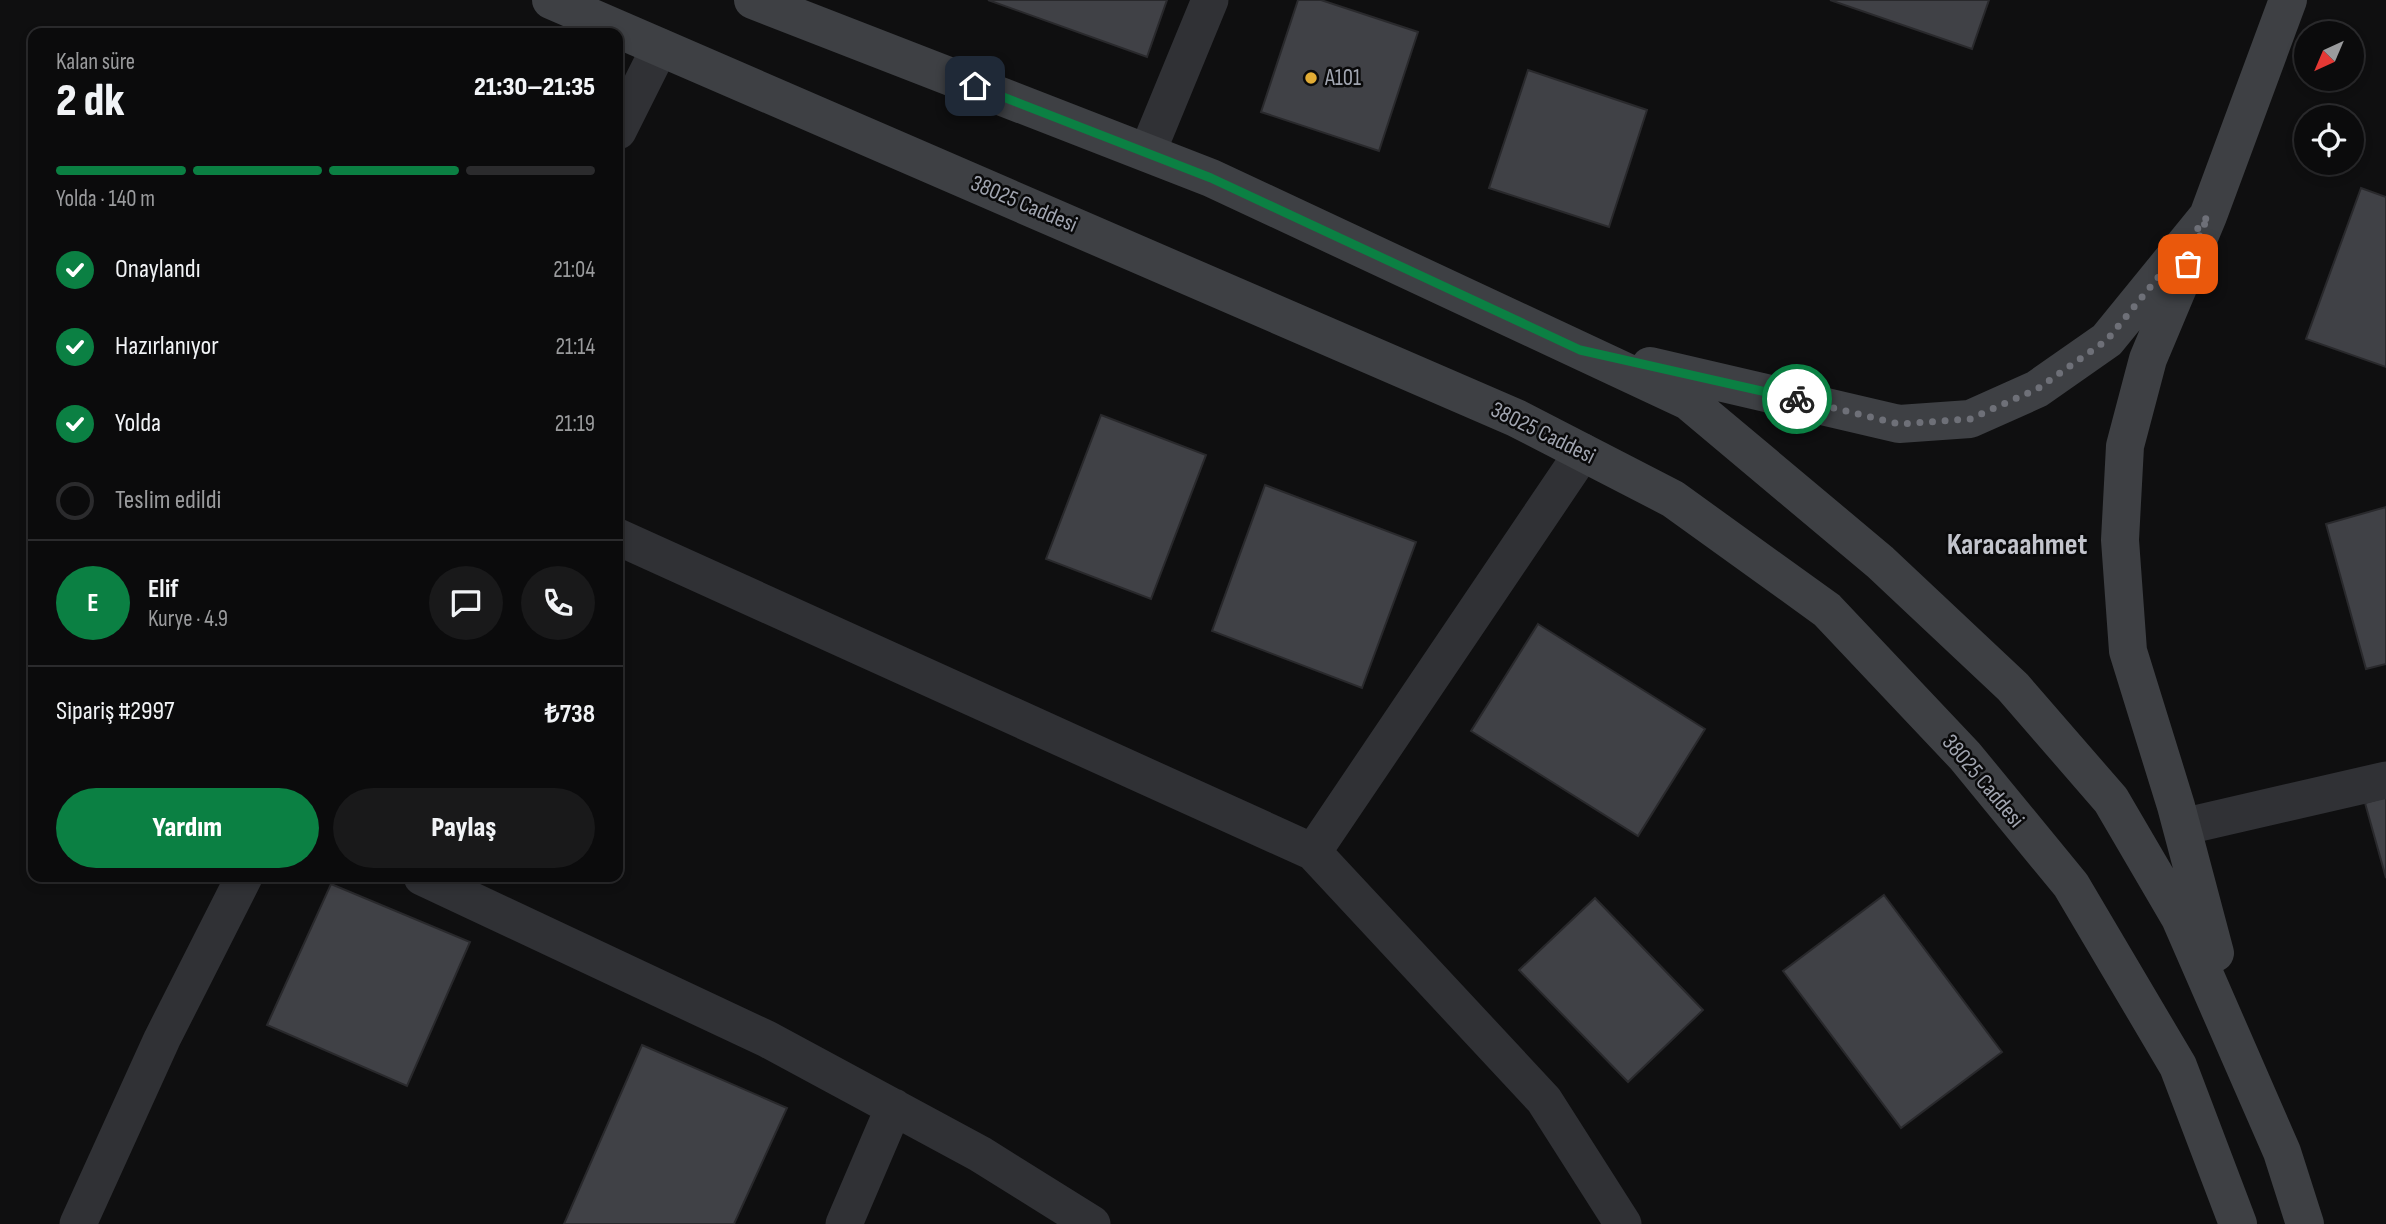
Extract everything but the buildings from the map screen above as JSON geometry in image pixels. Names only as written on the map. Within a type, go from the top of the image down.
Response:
[{"type":"main road","name":"38025 Caddesi","points":[[551,0],[616,28]]},
{"type":"main road","points":[[752,0],[1211,178],[1688,401],[1880,562],[2013,687],[2111,800],[2180,918],[2282,1152],[2305,1224]]},
{"type":"main road","points":[[2246,1070],[2182,827],[2128,651],[2120,540],[2125,446],[2148,359],[2208,216],[2288,0]]},
{"type":"main road","name":"38025 Caddesi","points":[[623,31],[1516,418],[1673,499],[1827,610],[1965,756],[2071,885],[2178,1066],[2238,1224]]},
{"type":"main road","points":[[1580,350],[1899,424],[1970,419],[2037,389],[2107,340],[2208,216]]},
{"type":"street","points":[[1147,153],[1210,0]]},
{"type":"street","points":[[623,121],[660,47]]},
{"type":"street","points":[[1313,852],[1583,452]]},
{"type":"street","points":[[623,539],[1313,852],[1544,1100],[1623,1224]]},
{"type":"street","points":[[2182,827],[2386,780]]},
{"type":"street","points":[[78,1224],[162,1039],[240,882]]},
{"type":"street","points":[[433,882],[767,1040],[980,1153],[1092,1224]]},
{"type":"street","points":[[844,1224],[894,1107]]},
{"type":"way so far","points":[[1797,399],[1899,424],[1970,419],[2037,389],[2107,340],[2208,216],[2188,264]]},
{"type":"place","name":"A101","points":[[1311,78]]},
{"type":"district","name":"Karacaahmet","points":[[2017,545]]},
{"type":"route","points":[[975,86],[1211,178],[1580,350],[1797,399]]}]
